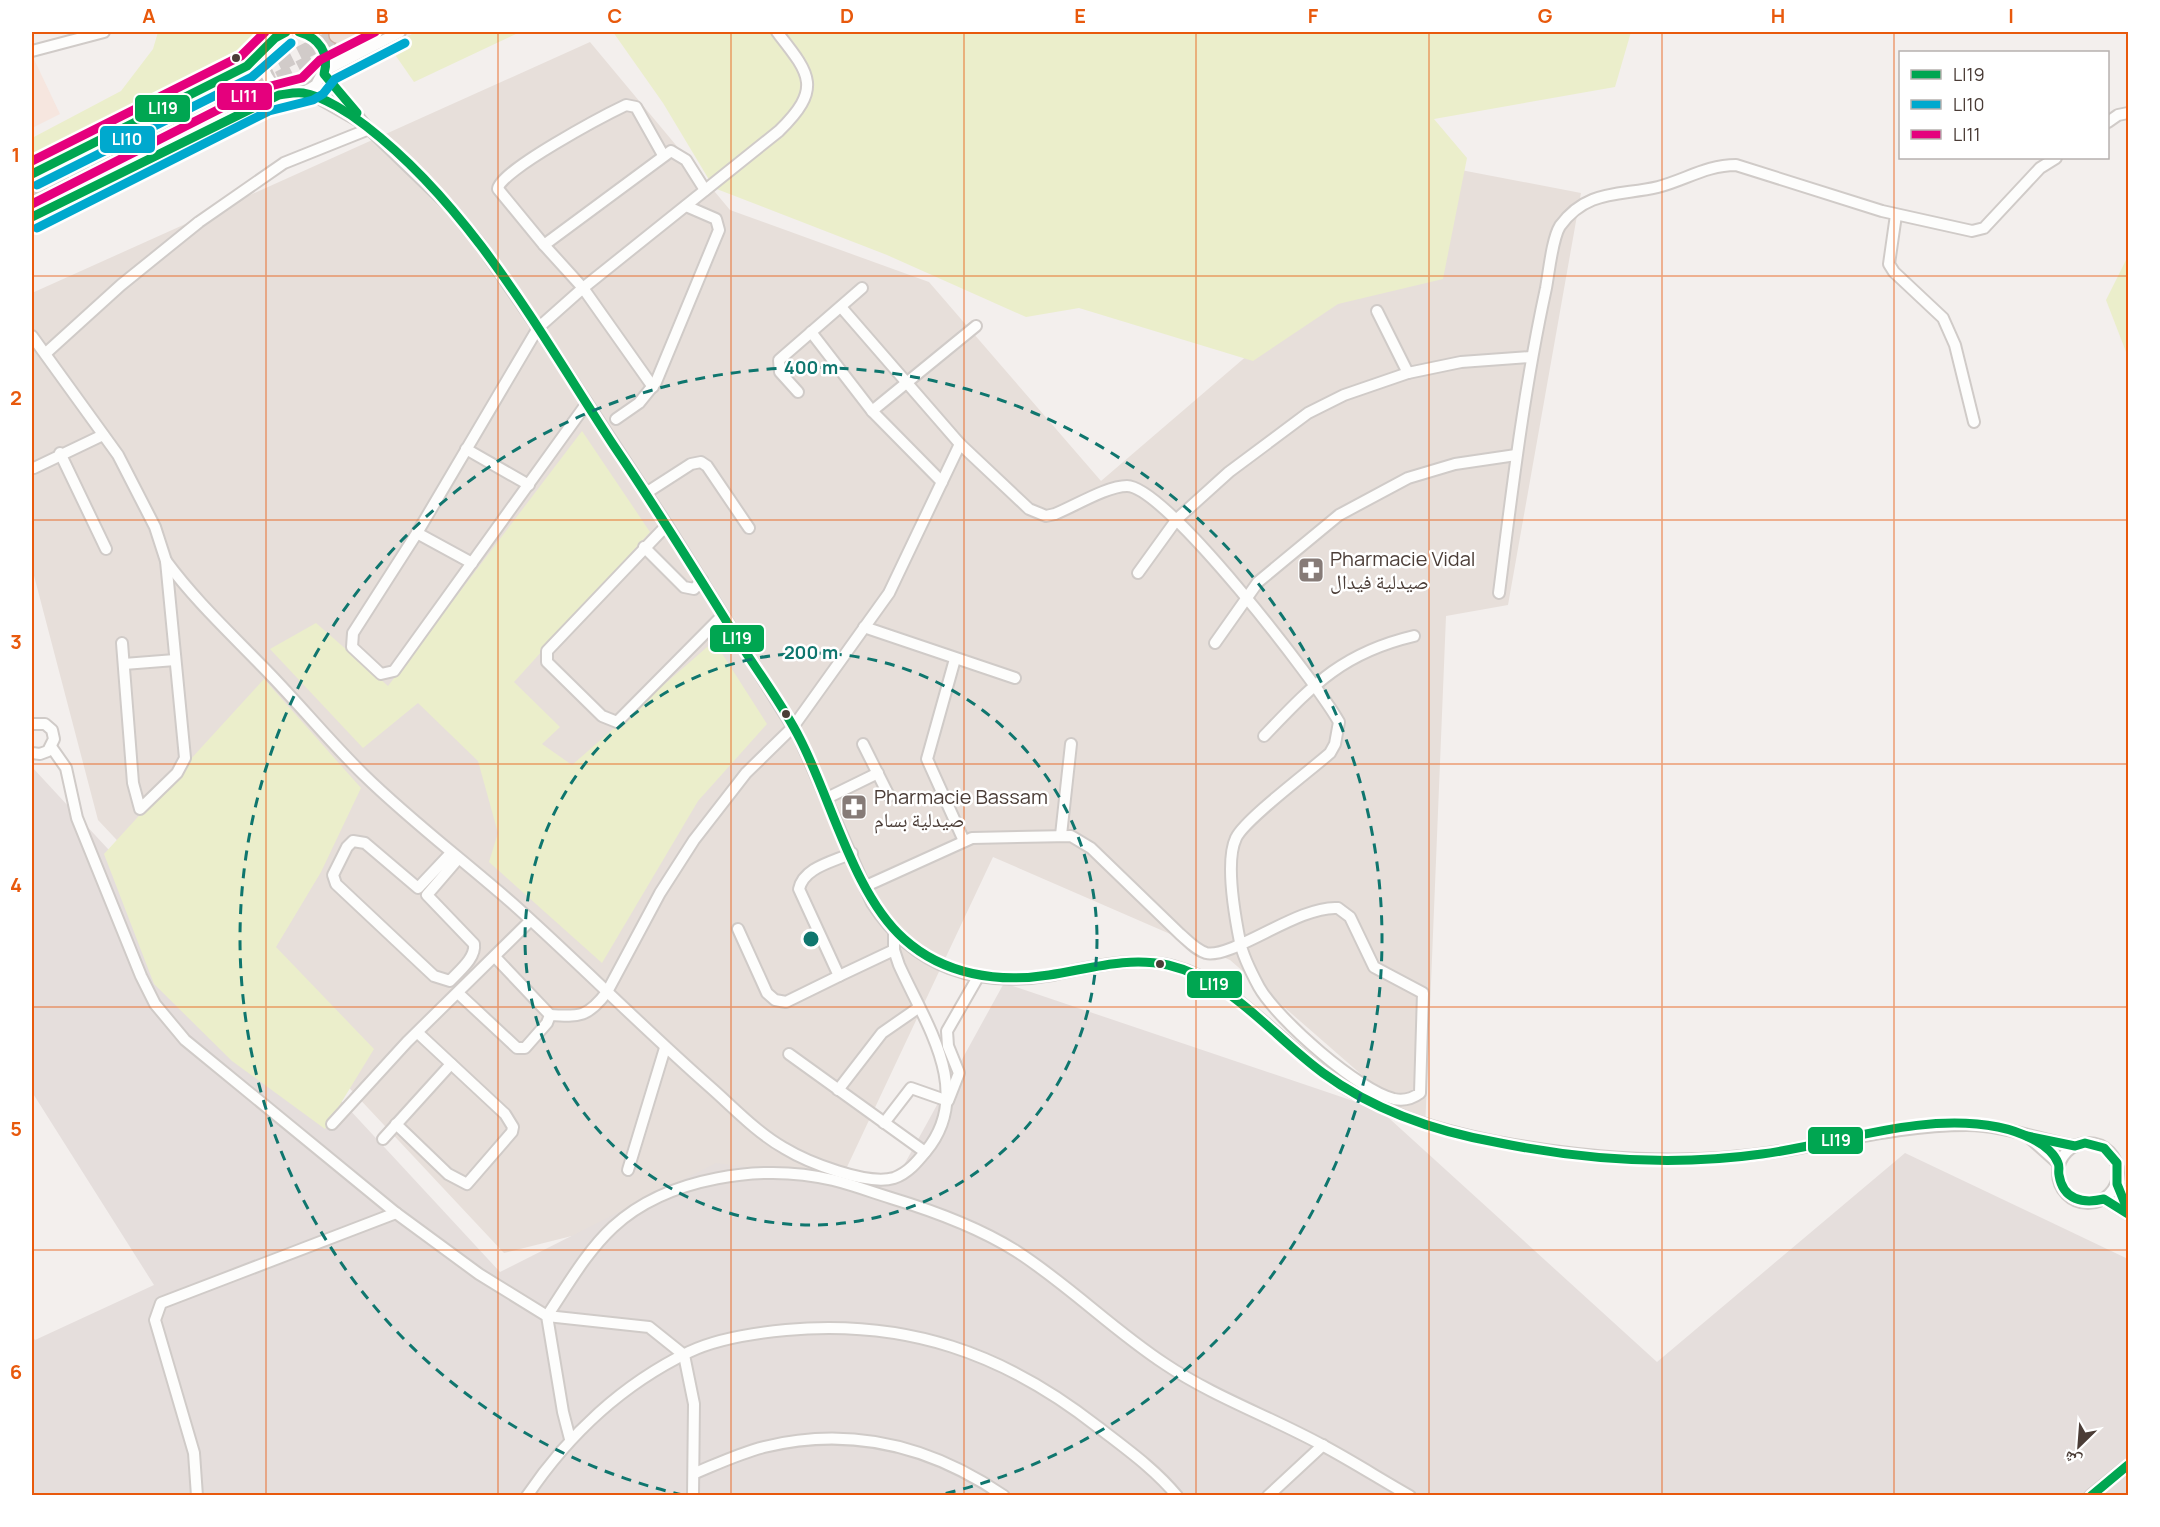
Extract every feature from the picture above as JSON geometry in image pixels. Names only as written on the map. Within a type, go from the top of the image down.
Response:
[{"type":"highway","points":[[341,37],[371,32]]},
{"type":"street","points":[[32,51],[104,32]]},
{"type":"street","points":[[286,32],[273,35],[264,53],[263,63],[270,82],[287,93]]},
{"type":"street","points":[[302,32],[321,44],[327,58],[325,72],[316,86],[303,93]]},
{"type":"street","points":[[325,72],[400,32]]},
{"type":"street","points":[[587,403],[394,671],[381,674],[352,647],[353,633],[417,533],[537,328],[583,288],[779,131],[805,97],[808,86],[807,73],[777,32]]},
{"type":"street","points":[[32,174],[248,66],[264,53]]},
{"type":"street","points":[[325,72],[366,127],[449,206],[480,244],[537,328],[667,525],[793,727],[852,853],[872,903],[894,933],[916,951],[940,964],[978,977],[1025,979],[1139,961],[1177,967],[1204,978],[1234,998],[1322,1072],[1380,1108],[1457,1132],[1541,1149],[1597,1157],[1687,1159],[1775,1152],[1866,1135],[1936,1126],[1971,1125],[2075,1146],[2095,1144],[2112,1154],[2118,1174],[2117,1184],[2128,1213]]},
{"type":"street","points":[[32,217],[265,100],[287,93],[303,93],[320,99],[366,127]]},
{"type":"street","points":[[653,387],[583,288],[500,195],[498,189],[501,180],[527,160],[630,105],[636,107],[663,155]]},
{"type":"street","points":[[2109,121],[2118,115],[2128,113]]},
{"type":"street","points":[[46,353],[121,285],[198,222],[284,163],[366,127]]},
{"type":"street","points":[[544,245],[671,151],[680,154],[705,190]]},
{"type":"street","points":[[1499,592],[1531,357],[1557,232],[1573,214],[1597,196],[1657,187],[1704,170],[1736,165],[1896,215],[1958,230],[1972,231],[1984,228],[2040,168],[2054,159]]},
{"type":"street","points":[[616,419],[639,403],[653,387],[720,227],[714,218],[686,206]]},
{"type":"street","points":[[1896,215],[1889,264],[1894,272],[1943,318],[1955,345],[1974,422]]},
{"type":"street","points":[[798,392],[780,372],[779,360],[862,288]]},
{"type":"street","points":[[841,307],[960,444],[1029,509],[1046,516],[1127,486],[1138,489],[1177,519],[1245,597],[1314,684],[1339,722],[1335,744],[1330,753],[1236,836],[1231,860],[1240,943],[1260,988],[1271,1005],[1340,1068],[1376,1092],[1390,1098],[1403,1100],[1420,1093],[1423,993],[1374,967],[1346,912],[1331,908],[1315,910],[1240,943],[1212,953],[1195,948],[1087,844],[1071,836],[1061,835],[990,836],[964,841],[866,886]]},
{"type":"street","points":[[1377,310],[1408,373]]},
{"type":"street","points":[[872,411],[976,326]]},
{"type":"street","points":[[811,332],[872,411],[942,482]]},
{"type":"street","points":[[32,336],[118,455],[155,527],[166,561],[174,660],[180,686],[185,759],[177,773],[140,808],[133,783],[122,643]]},
{"type":"street","points":[[1138,573],[1177,519],[1229,472],[1308,414],[1344,395],[1408,373],[1461,362],[1531,357]]},
{"type":"street","points":[[34,468],[60,453],[103,435]]},
{"type":"street","points":[[495,957],[550,1015],[580,1017],[597,1005],[607,992],[644,921],[694,840],[746,773],[793,727],[889,593],[960,444]]},
{"type":"street","points":[[466,449],[529,485]]},
{"type":"street","points":[[60,453],[106,549]]},
{"type":"street","points":[[1215,643],[1245,597],[1270,570],[1339,515],[1408,478],[1482,459],[1516,455]]},
{"type":"street","points":[[646,493],[691,464],[701,462],[707,466],[749,528]]},
{"type":"street","points":[[667,525],[547,651],[547,662],[602,716],[612,722],[622,719],[723,615]]},
{"type":"street","points":[[417,533],[472,563]]},
{"type":"street","points":[[644,547],[684,587],[694,589],[702,580]]},
{"type":"street","points":[[166,561],[192,596],[262,665],[347,758],[454,856],[530,921],[665,1047],[759,1130],[783,1148],[812,1162],[879,1180],[894,1178],[908,1170],[925,1152],[945,1119],[948,1101],[959,1073],[948,1046],[947,1031],[978,977]]},
{"type":"street","points":[[864,627],[1015,678]]},
{"type":"street","points":[[1264,736],[1314,684],[1356,656],[1390,641],[1414,636]]},
{"type":"street","points":[[955,659],[927,759],[964,841]]},
{"type":"street","points":[[124,664],[174,660]]},
{"type":"street","points":[[32,724],[41,722],[49,726],[54,739],[52,748],[44,753],[32,753]]},
{"type":"street","points":[[864,744],[889,796]]},
{"type":"street","points":[[1061,835],[1071,744]]},
{"type":"street","points":[[52,748],[66,768],[77,818],[87,846],[141,976],[155,1004],[185,1040],[396,1213],[479,1274],[547,1316],[649,1327],[684,1355],[694,1404],[693,1496]]},
{"type":"street","points":[[827,798],[878,773]]},
{"type":"street","points":[[353,842],[364,843],[418,888],[454,856],[427,895],[474,944],[475,949],[469,960],[450,981],[446,981],[434,975],[336,884],[333,875],[347,847],[353,842]]},
{"type":"street","points":[[839,975],[799,889],[801,880],[807,873],[852,853]]},
{"type":"street","points":[[332,1124],[418,1033],[530,921]]},
{"type":"street","points":[[738,929],[767,993],[775,1000],[786,1002],[894,950]]},
{"type":"street","points":[[894,933],[894,950],[946,1070],[948,1101]]},
{"type":"street","points":[[459,994],[517,1048],[525,1048],[547,1023],[550,1015]]},
{"type":"street","points":[[838,1090],[882,1033],[918,1008]]},
{"type":"street","points":[[396,1124],[448,1174],[462,1182],[472,1182],[513,1128],[505,1114],[418,1033]]},
{"type":"street","points":[[628,1170],[665,1047]]},
{"type":"street","points":[[789,1054],[925,1152]]},
{"type":"street","points":[[383,1138],[452,1064]]},
{"type":"street","points":[[884,1123],[911,1088],[948,1101]]},
{"type":"street","points":[[2026,1136],[2059,1164]]},
{"type":"street","points":[[2075,1146],[2069,1150],[2059,1164],[2059,1179],[2067,1194],[2084,1203],[2103,1199],[2117,1184]]},
{"type":"street","points":[[570,1439],[563,1412],[547,1316],[612,1228],[642,1206],[674,1189],[726,1176],[778,1174],[831,1179],[937,1211],[1012,1249],[1035,1264],[1116,1330],[1168,1366],[1323,1445],[1410,1496]]},
{"type":"street","points":[[2103,1199],[2128,1213]]},
{"type":"street","points":[[197,1496],[194,1453],[155,1320],[161,1304],[396,1213]]},
{"type":"street","points":[[527,1496],[570,1439],[589,1420],[632,1387],[684,1355],[730,1339],[829,1326],[889,1331],[964,1349],[1042,1387],[1076,1410],[1151,1470],[1177,1496]]},
{"type":"street","points":[[694,1473],[763,1447],[810,1439],[885,1443],[920,1452],[956,1466],[1004,1496]]},
{"type":"street","points":[[1268,1496],[1323,1445]]},
{"type":"street","points":[[2090,1496],[2128,1465]]},
{"type":"shaded area","points":[[590,42],[730,210],[929,282],[1101,481],[1256,348],[1440,166],[1581,193],[1508,605],[1446,616],[1425,1130],[1230,960],[993,857],[847,1167],[504,1253],[98,820],[32,568],[32,293]]},
{"type":"shaded area","points":[[32,55],[60,114],[32,128]]},
{"type":"shaded area","points":[[32,767],[500,1272],[716,1163],[893,1185],[1004,983],[1380,1110],[1657,1362],[1905,1153],[2128,1259],[2128,1495],[32,1495],[32,1335],[35,1340],[154,1285],[32,1092]]},
{"type":"green space","points":[[158,32],[258,32],[249,44],[32,156],[32,138],[121,91],[153,49]]},
{"type":"green space","points":[[416,32],[520,32],[414,82],[389,46]]},
{"type":"green space","points":[[613,32],[1631,32],[1615,87],[1434,119],[1467,158],[1443,279],[1338,304],[1253,361],[1079,308],[1026,317],[887,255],[714,188],[663,103]]},
{"type":"green space","points":[[2128,256],[2128,357],[2106,300]]},
{"type":"green space","points":[[582,431],[650,532],[514,682],[560,727],[542,744],[572,765],[714,641],[767,724],[698,801],[602,963],[489,862],[498,833],[478,761],[418,703],[363,748],[270,649],[316,623],[388,686]]},
{"type":"green space","points":[[264,679],[361,788],[321,872],[276,947],[374,1049],[325,1129],[232,1061],[154,984],[104,854]]},
{"type":"tunnel","points":[[32,188],[337,35]]},
{"type":"tunnel","points":[[32,203],[343,46]]},
{"type":"transit line","name":"LI11","points":[[32,161],[241,56],[265,32]]},
{"type":"transit line","name":"LI19","points":[[32,174],[247,66],[275,38],[286,32]]},
{"type":"transit line","name":"LI19","points":[[299,32],[312,38],[321,47],[325,59],[324,74],[357,113]]},
{"type":"transit line","name":"LI11","points":[[32,204],[259,89],[302,78],[320,60],[375,32]]},
{"type":"transit line","name":"LI10","points":[[37,185],[252,77],[291,43]]},
{"type":"transit line","name":"LI10","points":[[37,228],[269,111],[313,100],[323,94],[335,79],[405,43]]},
{"type":"transit line","name":"LI19","points":[[32,217],[279,95],[294,93],[311,95],[345,111],[366,126],[440,195],[472,234],[532,318],[787,716],[800,739],[857,872],[871,898],[886,920],[904,939],[936,961],[972,974],[1010,978],[1049,975],[1108,964],[1138,962],[1168,965],[1191,972],[1232,996],[1305,1059],[1343,1086],[1407,1118],[1476,1138],[1565,1154],[1631,1159],[1697,1160],[1762,1154],[1909,1126],[1969,1123],[2006,1129],[2041,1144],[2059,1164],[2061,1183],[2069,1195],[2089,1201],[2104,1199],[2128,1214]]},
{"type":"transit line","name":"LI19","points":[[2027,1136],[2075,1146],[2085,1143],[2104,1148],[2117,1163],[2117,1184],[2128,1211]]},
{"type":"transit line","name":"LI19","points":[[2091,1496],[2128,1465]]},
{"type":"place","name":"Pharmacie Vidal صيدلية فيدال","points":[[1311,570]]},
{"type":"place","name":"Pharmacie Bassam صيدلية بسام","points":[[854,807]]}]
